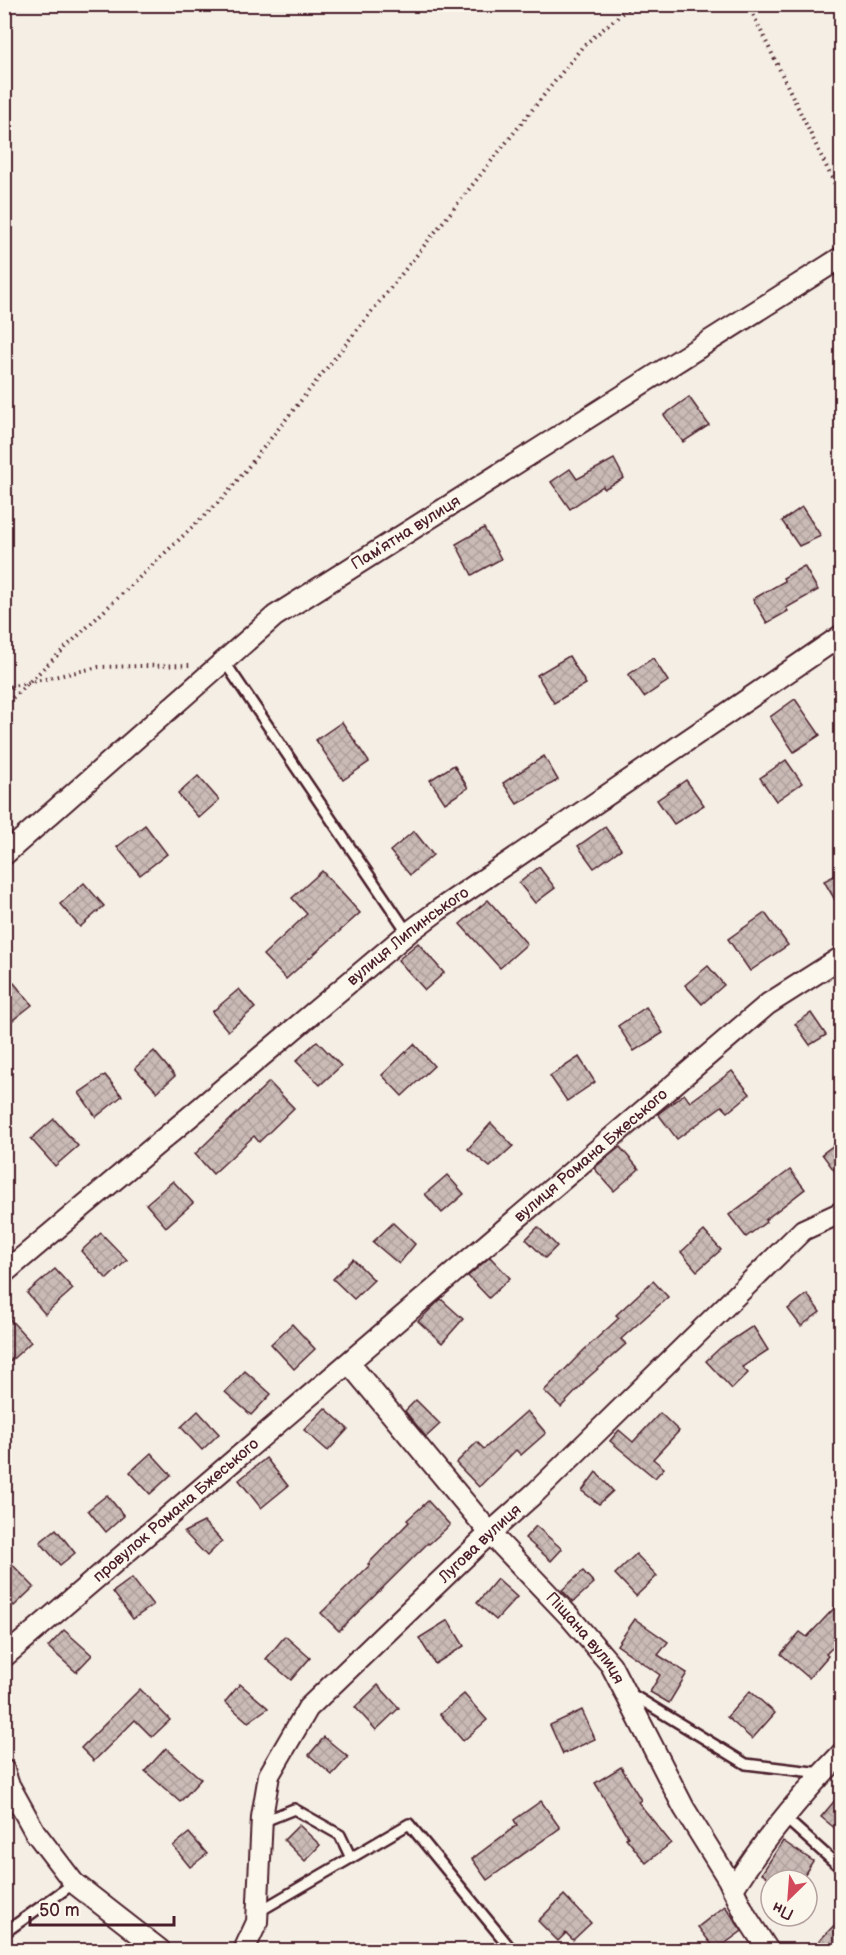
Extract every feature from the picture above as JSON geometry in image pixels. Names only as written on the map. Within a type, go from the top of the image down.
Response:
[{"type":"street","name":"Памʼятна вулиця","points":[[4,855],[275,616],[842,257]]},
{"type":"street","name":"вулиця Липинського","points":[[4,1273],[408,933],[842,635]]},
{"type":"street","name":"вулиця Романа Бжеського","points":[[348,1363],[768,1004],[842,957]]},
{"type":"street","name":"Лугова вулиця","points":[[243,1950],[257,1922],[262,1822],[269,1775],[308,1708],[490,1533],[537,1491],[803,1230],[842,1212]]},
{"type":"street","name":"Піщана вулиця","points":[[348,1363],[490,1533],[569,1616],[611,1665],[684,1808],[768,1950]]},
{"type":"street","name":"провулок Романа Бжеського","points":[[4,1657],[348,1363]]},
{"type":"street","points":[[733,1889],[784,1817],[821,1773],[842,1753]]},
{"type":"street","points":[[4,1770],[8,1783],[35,1832],[74,1883],[160,1950]]},
{"type":"lane","points":[[222,662],[408,933]]},
{"type":"lane","points":[[624,1689],[746,1764],[821,1773]]},
{"type":"lane","points":[[262,1822],[294,1809],[340,1835],[351,1858]]},
{"type":"lane","points":[[784,1817],[842,1869]]},
{"type":"lane","points":[[258,1912],[409,1824],[512,1950]]},
{"type":"lane","points":[[4,1933],[74,1883]]},
{"type":"path","points":[[4,706],[225,496],[583,46],[633,4]]},
{"type":"path","points":[[748,4],[842,199]]},
{"type":"path","points":[[4,688],[99,668],[222,662]]},
{"type":"building","points":[[689,397],[709,425],[683,442],[664,415]]},
{"type":"building","points":[[614,459],[624,478],[604,489],[603,486],[570,509],[551,482],[570,469],[577,479]]},
{"type":"building","points":[[802,507],[821,536],[799,546],[782,521]]},
{"type":"building","points":[[484,528],[501,559],[472,575],[456,544]]},
{"type":"building","points":[[804,566],[818,590],[786,608],[788,611],[767,623],[753,599],[785,581],[783,578]]},
{"type":"building","points":[[569,656],[586,684],[554,703],[537,675]]},
{"type":"building","points":[[653,658],[668,681],[644,697],[628,675]]},
{"type":"building","points":[[795,699],[820,735],[794,752],[770,717]]},
{"type":"building","points":[[342,722],[369,762],[343,780],[316,740]]},
{"type":"building","points":[[544,756],[558,780],[517,804],[503,783]]},
{"type":"building","points":[[786,760],[802,783],[776,801],[760,778]]},
{"type":"building","points":[[454,765],[468,788],[445,803],[430,780]]},
{"type":"building","points":[[198,776],[219,800],[199,818],[178,794]]},
{"type":"building","points":[[686,780],[704,805],[674,824],[657,800]]},
{"type":"building","points":[[145,825],[167,854],[140,875],[117,847]]},
{"type":"building","points":[[605,827],[621,849],[594,868],[578,846]]},
{"type":"building","points":[[414,831],[433,855],[410,875],[390,851]]},
{"type":"building","points":[[539,867],[555,888],[535,903],[519,883]]},
{"type":"building","points":[[322,871],[360,913],[286,979],[263,955],[307,914],[292,898]]},
{"type":"building","points":[[842,872],[842,912],[824,881]]},
{"type":"building","points":[[84,883],[104,906],[80,927],[60,904]]},
{"type":"building","points":[[488,900],[527,944],[500,968],[460,924]]},
{"type":"building","points":[[765,913],[788,945],[750,971],[728,939]]},
{"type":"building","points":[[418,943],[444,973],[425,990],[398,960]]},
{"type":"building","points":[[708,966],[724,985],[702,1004],[685,985]]},
{"type":"building","points":[[14,983],[32,1005],[4,1027],[4,990]]},
{"type":"building","points":[[239,989],[255,1008],[228,1031],[212,1012]]},
{"type":"building","points":[[646,1007],[663,1033],[634,1051],[618,1026]]},
{"type":"building","points":[[811,1013],[826,1035],[810,1045],[795,1024]]},
{"type":"building","points":[[317,1041],[341,1066],[320,1085],[296,1061]]},
{"type":"building","points":[[414,1044],[434,1066],[402,1096],[382,1075]]},
{"type":"building","points":[[154,1051],[175,1076],[157,1092],[135,1068]]},
{"type":"building","points":[[579,1057],[595,1082],[567,1101],[550,1076]]},
{"type":"building","points":[[732,1071],[750,1094],[728,1112],[722,1106],[677,1139],[658,1114],[684,1094],[690,1102]]},
{"type":"building","points":[[105,1075],[122,1096],[96,1117],[79,1093]]},
{"type":"building","points":[[269,1082],[294,1108],[259,1142],[254,1136],[213,1174],[195,1154]]},
{"type":"building","points":[[54,1119],[78,1146],[55,1166],[31,1139]]},
{"type":"building","points":[[491,1123],[513,1146],[490,1167],[468,1149]]},
{"type":"building","points":[[842,1139],[842,1181],[822,1154]]},
{"type":"building","points":[[620,1147],[639,1169],[614,1191],[594,1168]]},
{"type":"building","points":[[790,1170],[805,1189],[746,1237],[729,1215]]},
{"type":"building","points":[[447,1175],[464,1194],[442,1213],[425,1194]]},
{"type":"building","points":[[173,1181],[193,1203],[166,1227],[146,1204]]},
{"type":"building","points":[[393,1223],[415,1244],[399,1264],[373,1242]]},
{"type":"building","points":[[538,1227],[557,1246],[545,1258],[526,1239]]},
{"type":"building","points":[[704,1231],[721,1250],[697,1271],[681,1252]]},
{"type":"building","points":[[101,1233],[127,1260],[107,1279],[81,1251]]},
{"type":"building","points":[[490,1257],[510,1278],[489,1298],[468,1276]]},
{"type":"building","points":[[353,1259],[374,1280],[354,1299],[333,1279]]},
{"type":"building","points":[[55,1269],[73,1289],[45,1314],[27,1293]]},
{"type":"building","points":[[653,1281],[668,1297],[621,1339],[626,1344],[583,1382],[561,1407],[544,1391],[619,1318],[616,1315]]},
{"type":"building","points":[[807,1294],[820,1312],[801,1326],[788,1309]]},
{"type":"building","points":[[441,1299],[463,1319],[442,1343],[418,1321]]},
{"type":"building","points":[[4,1313],[31,1342],[4,1367]]},
{"type":"building","points":[[292,1324],[315,1349],[294,1369],[271,1344]]},
{"type":"building","points":[[753,1326],[768,1350],[742,1367],[748,1373],[732,1389],[706,1361],[721,1347]]},
{"type":"building","points":[[245,1371],[271,1394],[251,1415],[225,1392]]},
{"type":"building","points":[[416,1400],[440,1424],[426,1437],[405,1411]]},
{"type":"building","points":[[325,1408],[348,1429],[328,1451],[304,1430]]},
{"type":"building","points":[[198,1411],[219,1434],[202,1450],[181,1427]]},
{"type":"building","points":[[527,1411],[546,1433],[521,1455],[516,1450],[479,1487],[456,1463],[477,1442],[484,1449]]},
{"type":"building","points":[[660,1413],[679,1431],[653,1459],[664,1468],[655,1478],[610,1441],[619,1430],[633,1442]]},
{"type":"building","points":[[151,1453],[171,1475],[150,1494],[130,1472]]},
{"type":"building","points":[[266,1458],[288,1486],[261,1508],[239,1480]]},
{"type":"building","points":[[596,1472],[613,1491],[599,1504],[582,1491]]},
{"type":"building","points":[[107,1495],[124,1516],[106,1532],[88,1510]]},
{"type":"building","points":[[428,1501],[450,1525],[428,1543],[339,1631],[321,1613],[370,1565],[368,1564],[409,1522],[407,1520]]},
{"type":"building","points":[[204,1522],[222,1541],[207,1556],[184,1532]]},
{"type":"building","points":[[536,1526],[562,1549],[551,1561],[525,1538]]},
{"type":"building","points":[[56,1529],[75,1553],[60,1565],[40,1542]]},
{"type":"building","points":[[636,1554],[657,1576],[636,1596],[615,1574]]},
{"type":"building","points":[[4,1556],[34,1587],[14,1606],[4,1596]]},
{"type":"building","points":[[583,1571],[594,1583],[573,1602],[562,1590]]},
{"type":"building","points":[[132,1578],[153,1605],[133,1619],[113,1592]]},
{"type":"building","points":[[497,1579],[517,1597],[496,1620],[477,1603]]},
{"type":"building","points":[[842,1600],[842,1638],[826,1654],[828,1656],[809,1678],[781,1654],[800,1632],[807,1637]]},
{"type":"building","points":[[635,1619],[668,1642],[658,1655],[687,1673],[669,1703],[650,1692],[660,1675],[617,1645]]},
{"type":"building","points":[[448,1620],[464,1646],[435,1664],[419,1638]]},
{"type":"building","points":[[64,1630],[92,1655],[76,1672],[48,1647]]},
{"type":"building","points":[[285,1636],[310,1658],[291,1680],[266,1659]]},
{"type":"building","points":[[240,1684],[268,1708],[248,1722],[225,1702]]},
{"type":"building","points":[[378,1685],[399,1708],[376,1730],[355,1707]]},
{"type":"building","points":[[140,1689],[170,1720],[152,1737],[135,1720],[94,1761],[81,1748]]},
{"type":"building","points":[[750,1691],[775,1713],[752,1739],[727,1717]]},
{"type":"building","points":[[464,1694],[487,1720],[463,1741],[440,1714]]},
{"type":"building","points":[[582,1710],[595,1739],[563,1754],[550,1725]]},
{"type":"building","points":[[324,1737],[348,1757],[332,1775],[309,1755]]},
{"type":"building","points":[[166,1748],[201,1779],[180,1802],[145,1771]]},
{"type":"building","points":[[621,1767],[641,1800],[638,1802],[671,1843],[646,1863],[626,1838],[628,1837],[595,1783]]},
{"type":"building","points":[[842,1792],[842,1834],[821,1817]]},
{"type":"building","points":[[541,1801],[560,1828],[487,1880],[472,1859],[517,1825],[514,1820]]},
{"type":"building","points":[[299,1825],[320,1845],[305,1861],[284,1840]]},
{"type":"building","points":[[189,1833],[207,1854],[190,1867],[173,1846]]},
{"type":"building","points":[[783,1841],[813,1861],[809,1868],[765,1868]]},
{"type":"building","points":[[564,1895],[591,1923],[573,1940],[566,1933],[558,1941],[538,1921]]},
{"type":"building","points":[[725,1906],[742,1931],[716,1950],[698,1927]]},
{"type":"building","points":[[842,1917],[842,1950],[829,1950],[819,1941]]}]
